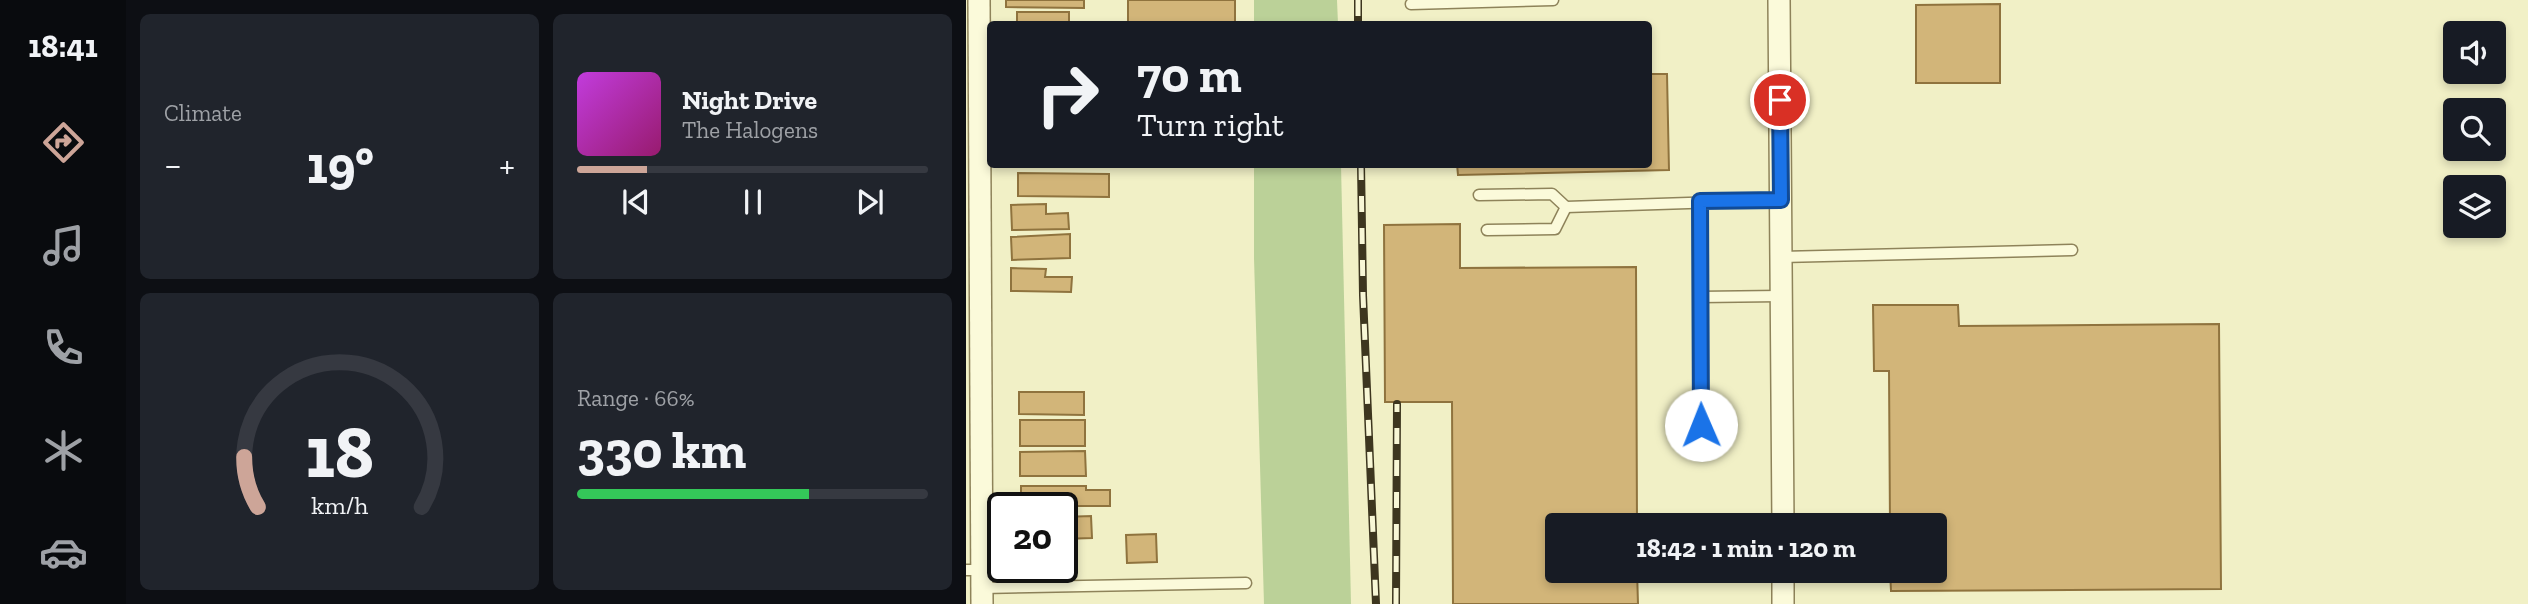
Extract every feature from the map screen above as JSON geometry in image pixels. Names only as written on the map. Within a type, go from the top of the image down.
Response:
[{"type":"street","points":[[978,583],[979,0]]},
{"type":"street","points":[[1779,0],[1783,513]]},
{"type":"street","points":[[1783,583],[1783,604]]},
{"type":"lane","points":[[1411,4],[1553,0]]},
{"type":"lane","points":[[1479,195],[1552,194],[1566,207],[1781,200]]},
{"type":"lane","points":[[1700,201],[1701,450]]},
{"type":"lane","points":[[1487,230],[1555,229],[1566,207]]},
{"type":"lane","points":[[1781,257],[2072,250]]},
{"type":"lane","points":[[1699,297],[1782,296]]},
{"type":"lane","points":[[978,583],[1246,583]]},
{"type":"green space","points":[[1254,0],[1337,0],[1338,21],[1254,21]]},
{"type":"green space","points":[[1254,168],[1341,168],[1351,604],[1264,604]]},
{"type":"building","points":[[1006,0],[1084,0],[1084,8],[1006,7]]},
{"type":"building","points":[[1128,0],[1235,0],[1235,21],[1128,21]]},
{"type":"building","points":[[2000,4],[2000,83],[1916,83],[1916,5]]},
{"type":"building","points":[[1017,12],[1069,12],[1069,21],[1017,21]]},
{"type":"building","points":[[1652,74],[1667,74],[1669,170],[1458,175],[1457,168],[1652,168]]},
{"type":"building","points":[[1018,173],[1109,174],[1109,197],[1018,196]]},
{"type":"building","points":[[1046,204],[1046,214],[1068,213],[1069,229],[1012,230],[1011,205]]},
{"type":"building","points":[[1460,224],[1460,268],[1636,267],[1637,513],[1545,513],[1545,583],[1637,583],[1638,604],[1453,604],[1452,402],[1385,402],[1384,225]]},
{"type":"building","points":[[1070,234],[1070,258],[1012,260],[1011,237]]},
{"type":"building","points":[[1011,268],[1046,269],[1045,277],[1072,277],[1071,292],[1011,291]]},
{"type":"building","points":[[1873,305],[1958,305],[1959,326],[2219,324],[2221,589],[1891,591],[1891,583],[1947,583],[1947,513],[1890,513],[1889,371],[1874,371]]},
{"type":"building","points":[[1019,392],[1084,392],[1084,415],[1019,414]]},
{"type":"building","points":[[1020,420],[1085,420],[1085,446],[1020,446]]},
{"type":"building","points":[[1085,451],[1086,476],[1020,476],[1020,452]]},
{"type":"building","points":[[1021,486],[1086,486],[1086,490],[1110,490],[1110,506],[1078,506],[1078,492],[1021,492]]},
{"type":"building","points":[[1078,516],[1091,516],[1092,538],[1078,538]]},
{"type":"building","points":[[1156,534],[1157,562],[1127,563],[1126,535]]},
{"type":"railway","points":[[1358,0],[1358,21]]},
{"type":"railway","points":[[1361,168],[1363,295],[1376,604]]},
{"type":"railway","points":[[1396,604],[1397,404]]},
{"type":"route","points":[[1701,425],[1700,201],[1781,200],[1780,100]]}]
